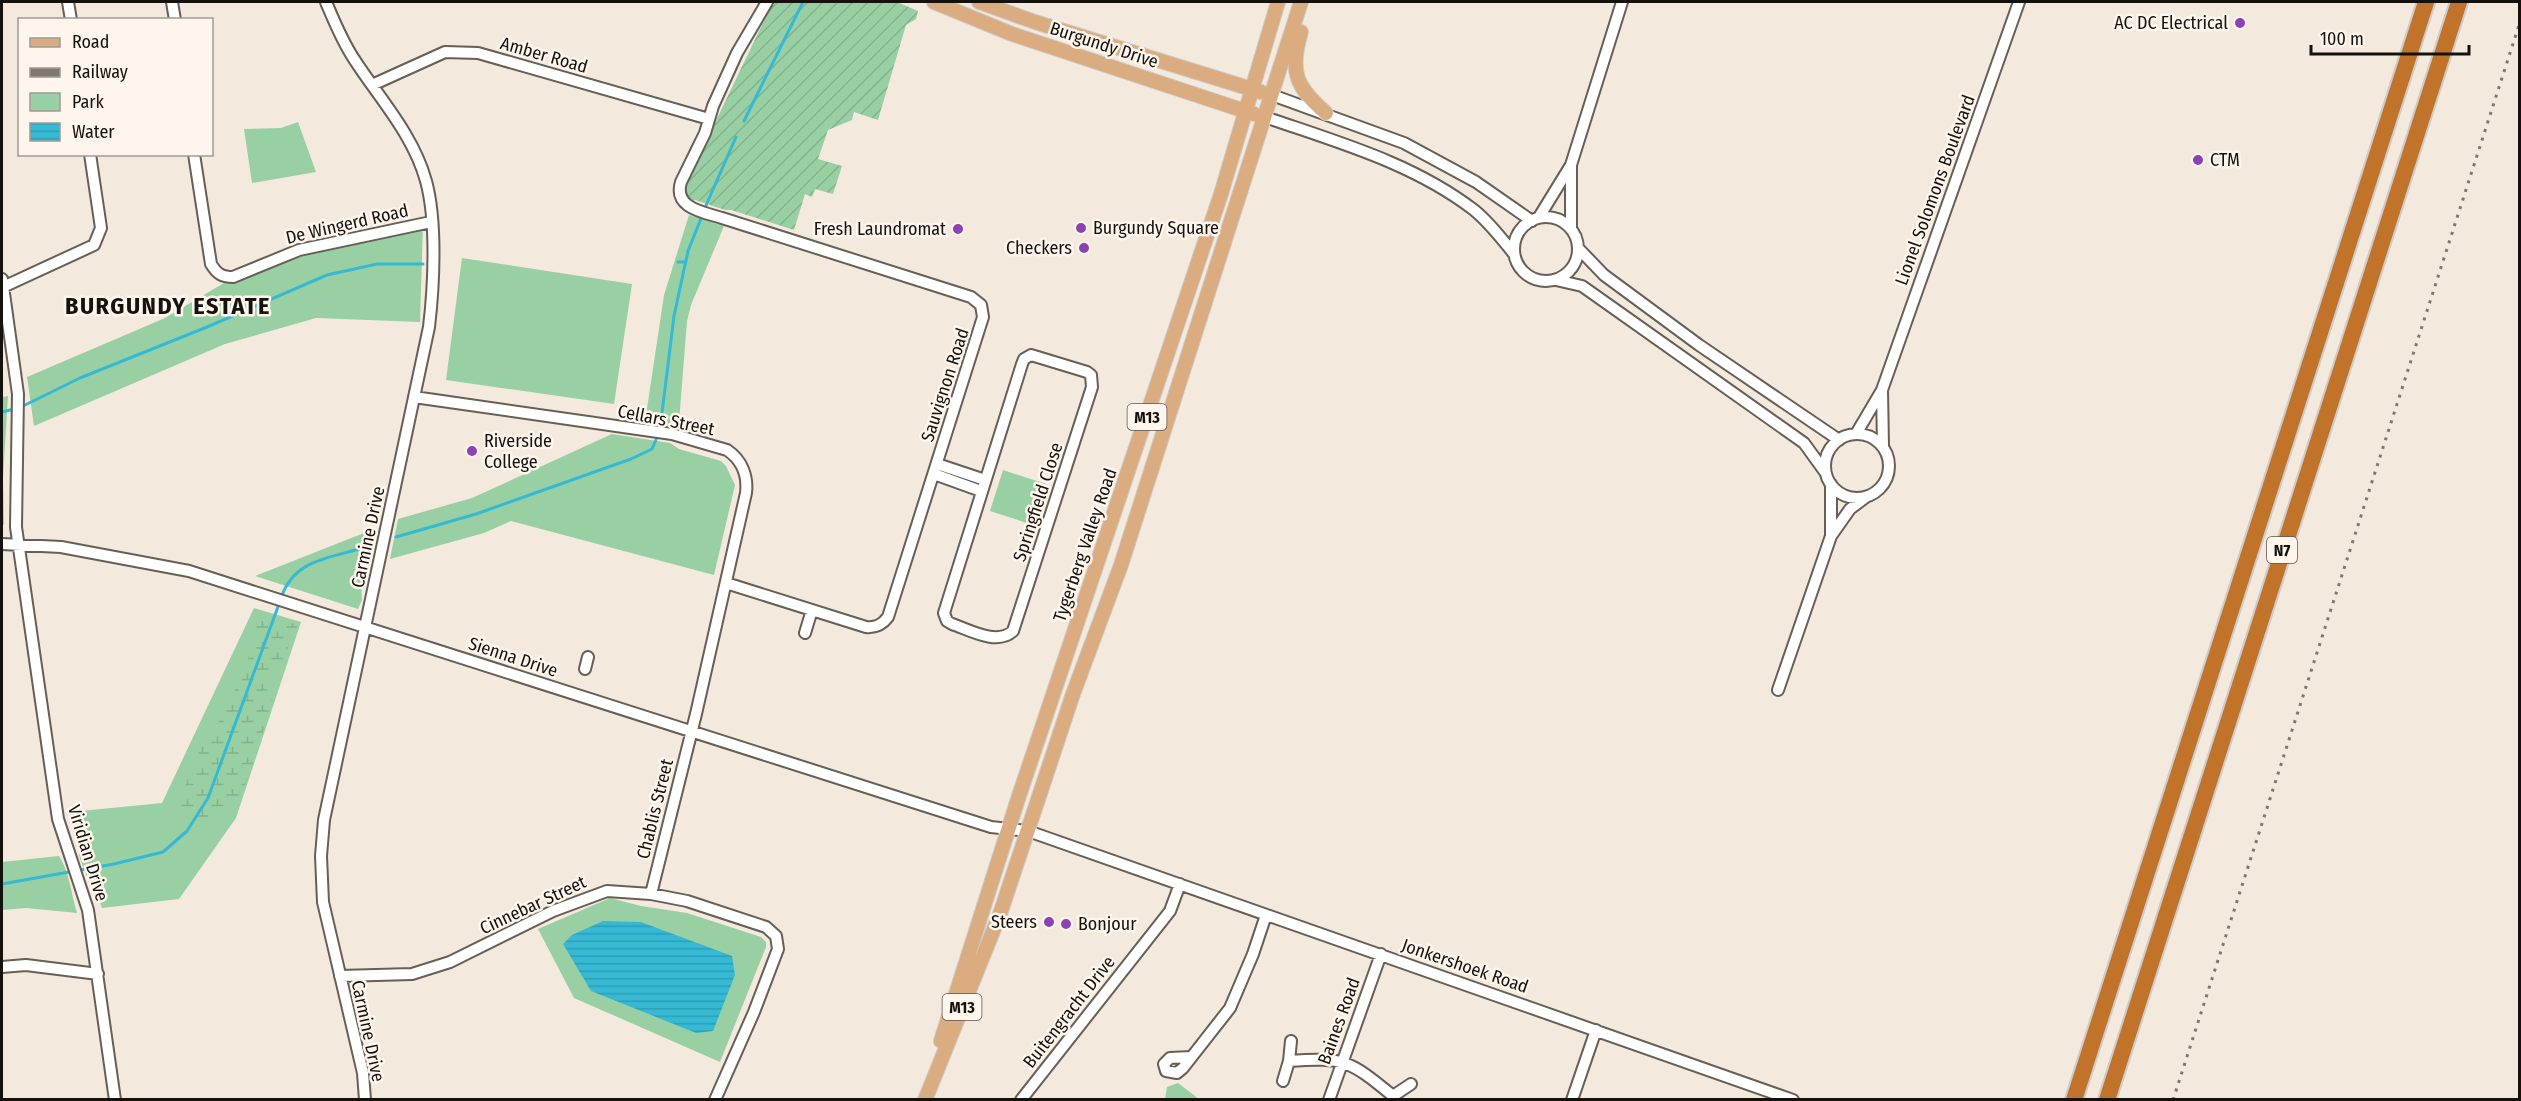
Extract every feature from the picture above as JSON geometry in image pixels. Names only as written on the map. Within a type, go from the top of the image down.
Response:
[{"type":"highway","name":"N7","points":[[2074,1100],[2426,2]]},
{"type":"highway","name":"N7","points":[[2107,1100],[2461,2]]},
{"type":"main road","name":"Burgundy Drive","points":[[934,2],[1012,34],[1265,117]]},
{"type":"main road","name":"Burgundy Drive","points":[[979,2],[1035,22],[1272,95]]},
{"type":"main road","name":"Tygerberg Valley Road","points":[[925,1100],[945,1026],[1008,829],[1109,533],[1247,111],[1278,2]]},
{"type":"main road","name":"Tygerberg Valley Road","points":[[925,1100],[1000,914],[1073,694],[1121,565],[1301,2]]},
{"type":"main road","points":[[1310,2],[1297,44],[1294,61],[1296,77],[1302,89],[1326,113]]},
{"type":"street","points":[[68,2],[71,18]]},
{"type":"street","points":[[172,2],[175,18]]},
{"type":"street","name":"Carmine Drive","points":[[326,2],[349,50],[396,119],[426,180],[431,222],[433,278],[430,313],[414,397],[321,843],[322,902],[363,1073],[365,1099]]},
{"type":"street","name":"Sauvignon Road","points":[[726,583],[866,627],[875,627],[885,620],[982,322],[983,310],[978,302],[964,295],[722,218],[690,207],[681,198],[680,186],[705,133],[737,53],[767,2]]},
{"type":"street","points":[[1514,254],[1514,243],[1518,233],[1535,219],[1571,165],[1622,2]]},
{"type":"street","name":"Lionel Solomons Boulevard","points":[[1856,434],[1882,390],[2019,2]]},
{"type":"street","name":"Amber Road","points":[[372,85],[445,52],[478,53],[709,119]]},
{"type":"street","points":[[1272,95],[1404,143],[1442,162],[1535,219],[1554,218],[1571,229]]},
{"type":"street","points":[[1265,117],[1386,159],[1414,173],[1474,210],[1491,226],[1514,254],[1518,265],[1525,273],[1534,279],[1556,280],[1582,286],[1592,292],[1804,444],[1840,494],[1848,497],[1866,497]]},
{"type":"street","points":[[2,283],[87,250],[94,245],[100,228],[90,156]]},
{"type":"street","name":"De Wingerd Road","points":[[194,156],[211,264],[215,271],[223,276],[233,277],[299,250],[431,222]]},
{"type":"street","points":[[1571,165],[1571,229],[1578,248],[1604,275],[1699,345],[1839,440]]},
{"type":"street","points":[[1556,280],[1573,267],[1578,248]]},
{"type":"street","name":"Viridian Drive","points":[[2,283],[6,340],[18,394],[14,508],[57,813],[88,910],[115,1100]]},
{"type":"street","name":"Springfield Close","points":[[1036,355],[1081,369],[1091,375],[1092,387],[1013,631],[1000,639],[952,624],[947,621],[944,613],[983,486],[1022,364],[1027,356],[1036,355]]},
{"type":"street","name":"Lionel Solomons Boulevard","points":[[1882,390],[1882,446]]},
{"type":"street","name":"Cellars Street","points":[[414,397],[672,434],[728,450],[735,455],[746,476],[746,493],[691,731]]},
{"type":"street","points":[[1778,690],[1831,536],[1850,509],[1866,497],[1875,494],[1886,480],[1889,463],[1882,446],[1866,435],[1856,434],[1839,440],[1827,454],[1826,472]]},
{"type":"street","points":[[935,469],[983,486]]},
{"type":"street","points":[[1831,484],[1831,536]]},
{"type":"street","name":"Sienna Drive","points":[[2,544],[61,547],[161,564],[366,626],[981,823],[1028,831]]},
{"type":"street","points":[[805,633],[812,610]]},
{"type":"street","points":[[585,669],[588,657]]},
{"type":"street","name":"Chablis Street","points":[[651,894],[691,731]]},
{"type":"street","name":"Jonkershoek Road","points":[[1028,831],[1793,1100]]},
{"type":"street","name":"Buitengracht Drive","points":[[1022,1100],[1170,911],[1180,884]]},
{"type":"street","name":"Cinnebar Street","points":[[340,976],[420,972],[450,963],[553,911],[598,893],[616,890],[687,901],[766,927],[774,933],[778,948],[754,1012],[715,1100]]},
{"type":"street","points":[[1191,1057],[1230,1008],[1253,954],[1266,915]]},
{"type":"street","name":"Baines Road","points":[[1329,1100],[1381,954]]},
{"type":"street","points":[[2,967],[26,965],[98,974]]},
{"type":"street","points":[[1572,1100],[1596,1030]]},
{"type":"street","points":[[1283,1081],[1289,1061],[1291,1041]]},
{"type":"street","points":[[1289,1061],[1325,1059],[1342,1062],[1359,1069],[1393,1098],[1411,1084]]},
{"type":"street","points":[[354,1100],[365,1099]]},
{"type":"green space","points":[[773,2],[897,2],[918,11],[916,19],[906,25],[878,120],[854,112],[852,120],[828,130],[818,159],[842,166],[833,194],[815,189],[812,197],[805,194],[794,230],[695,200],[691,202],[685,194],[685,185]]},
{"type":"green space","points":[[298,122],[316,172],[252,183],[244,129],[281,128]]},
{"type":"green space","points":[[689,215],[724,226],[691,305],[687,321],[679,422],[672,426],[645,422],[664,295]]},
{"type":"green space","points":[[423,224],[420,322],[316,318],[225,344],[34,426],[27,377],[165,318],[234,277],[282,256]]},
{"type":"green space","points":[[462,258],[632,284],[614,404],[446,380]]},
{"type":"green space","points":[[8,396],[3,478],[4,524],[2,527],[2,397]]},
{"type":"green space","points":[[612,434],[670,443],[679,449],[721,461],[726,466],[735,485],[714,575],[511,521],[484,533],[390,559],[398,519],[472,498]]},
{"type":"green space","points":[[1003,470],[1046,484],[1033,525],[990,511]]},
{"type":"green space","points":[[371,531],[361,580],[362,600],[358,609],[255,576]]},
{"type":"green space","points":[[254,608],[301,622],[236,818],[179,899],[102,908],[79,856],[80,847],[71,812],[162,803]]},
{"type":"green space","points":[[264,614],[295,624],[297,627],[278,670],[270,672],[266,688],[273,699],[248,777],[235,805],[225,816],[215,819],[188,820],[182,814],[180,803],[185,786],[204,739],[213,733],[232,694],[243,678],[258,618]]},
{"type":"green space","points":[[59,856],[68,876],[77,913],[26,908],[2,910],[2,862]]},
{"type":"green space","points":[[610,898],[641,906],[687,913],[761,937],[766,942],[720,1062],[574,998],[538,929]]},
{"type":"green space","points":[[1178,1083],[1199,1099],[1165,1099],[1167,1087]]},
{"type":"water","points":[[603,921],[641,922],[732,956],[735,975],[713,1031],[696,1033],[591,991],[563,944],[572,935]]},
{"type":"waterway","points":[[744,121],[803,2]]},
{"type":"waterway","points":[[704,210],[736,137]]},
{"type":"waterway","points":[[660,429],[674,316],[688,251],[702,216]]},
{"type":"waterway","points":[[678,262],[686,262]]},
{"type":"waterway","points":[[21,407],[80,378],[207,327],[327,275],[377,264],[423,264]]},
{"type":"waterway","points":[[2,412],[14,409]]},
{"type":"waterway","points":[[396,537],[476,514],[631,459],[652,449],[658,435]]},
{"type":"waterway","points":[[281,598],[287,585],[305,567],[328,557],[366,547]]},
{"type":"waterway","points":[[2,884],[114,864],[163,852],[187,831],[208,798],[279,604]]},
{"type":"railway","points":[[2173,1100],[2520,22]]},
{"type":"place","name":"AC DC Electrical","points":[[2240,23]]},
{"type":"place","name":"CTM","points":[[2198,160]]},
{"type":"place","name":"Burgundy Square","points":[[1081,228]]},
{"type":"place","name":"Fresh Laundromat","points":[[958,229]]},
{"type":"place","name":"Checkers","points":[[1084,248]]},
{"type":"place","name":"Riverside College","points":[[472,451]]},
{"type":"place","name":"Steers","points":[[1049,922]]},
{"type":"place","name":"Bonjour","points":[[1066,924]]},
{"type":"district","name":"BURGUNDY ESTATE","points":[[168,306]]}]
